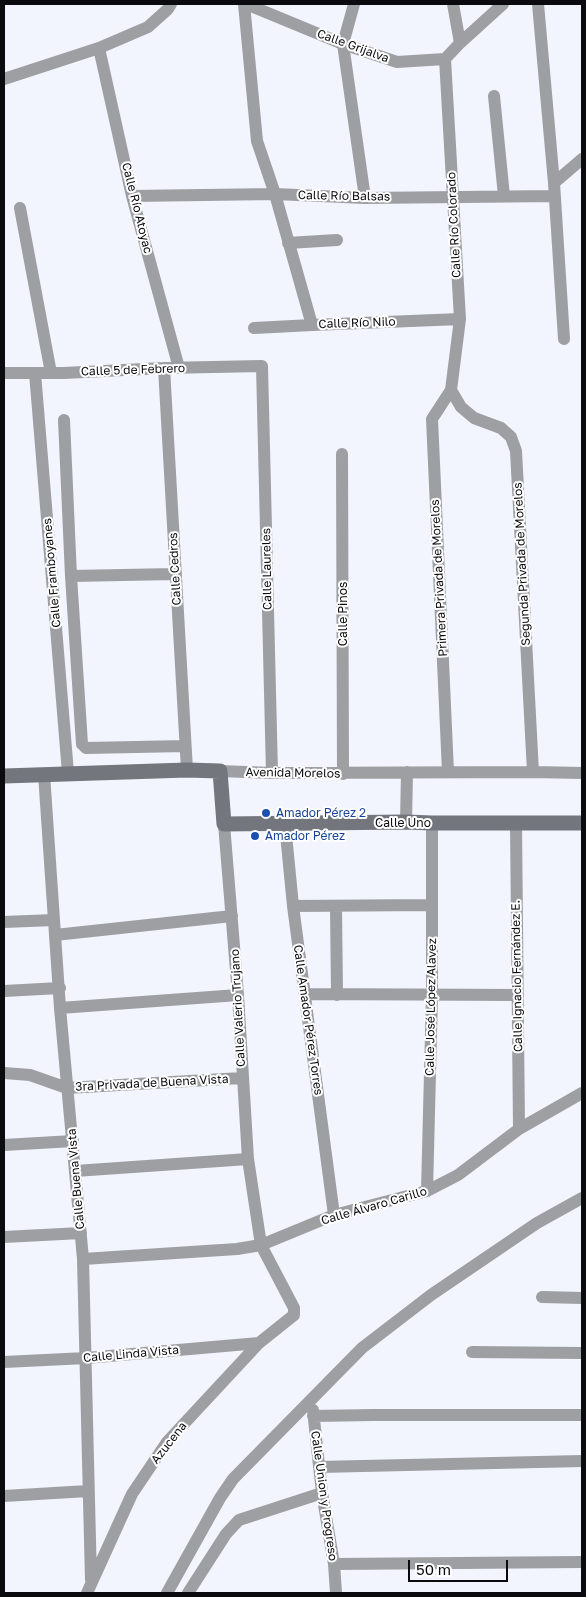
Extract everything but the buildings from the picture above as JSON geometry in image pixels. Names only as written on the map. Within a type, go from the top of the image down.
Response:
[{"type":"street","points":[[4,79],[99,48],[148,27],[171,4]]},
{"type":"street","points":[[245,4],[257,141],[275,194],[312,325]]},
{"type":"street","name":"Calle Grijalva","points":[[245,4],[343,44],[397,62],[446,59]]},
{"type":"street","points":[[354,4],[343,44],[365,198]]},
{"type":"street","points":[[453,4],[460,43]]},
{"type":"street","points":[[446,59],[460,43],[503,4]]},
{"type":"street","points":[[538,4],[555,189],[564,339]]},
{"type":"street","name":"Calle Río Atoyac","points":[[99,48],[132,196],[179,368]]},
{"type":"street","name":"Calle Río Colorado","points":[[446,59],[460,319],[451,390]]},
{"type":"street","points":[[494,96],[504,196]]},
{"type":"street","points":[[555,189],[582,159]]},
{"type":"street","name":"Calle Río Balsas","points":[[132,196],[275,194],[365,198],[504,196],[555,189]]},
{"type":"street","points":[[20,208],[51,373]]},
{"type":"street","points":[[288,243],[337,240]]},
{"type":"street","name":"Calle Río Nilo","points":[[254,328],[460,319]]},
{"type":"street","name":"Calle 5 de Febrero","points":[[4,373],[35,374],[262,366]]},
{"type":"street","name":"Calle Laureles","points":[[262,366],[272,774]]},
{"type":"street","name":"Calle Cedros","points":[[164,368],[187,770]]},
{"type":"street","name":"Calle Framboyanes","points":[[35,374],[68,773]]},
{"type":"street","name":"Segunda Privada de Morelos","points":[[451,390],[461,407],[474,418],[501,428],[511,437],[516,451],[533,772]]},
{"type":"street","name":"Primera Privada de Morelos","points":[[448,772],[432,419],[451,390]]},
{"type":"street","points":[[64,420],[71,576],[82,744],[86,748],[185,746]]},
{"type":"street","name":"Calle Pinos","points":[[342,454],[343,774]]},
{"type":"street","points":[[71,576],[175,574]]},
{"type":"street","name":"Avenida Morelos","points":[[4,776],[187,770],[272,774],[407,772],[582,773]]},
{"type":"street","name":"Calle Valerio Trujano","points":[[220,771],[238,995],[248,1159],[261,1245],[294,1308],[294,1315],[288,1320]]},
{"type":"street","points":[[406,822],[407,772]]},
{"type":"street","name":"Calle Buena Vista","points":[[44,774],[60,1008],[81,1233],[86,1358],[90,1590]]},
{"type":"street","name":"Calle Ignacio Fernández E.","points":[[516,823],[519,1129]]},
{"type":"street","name":"Calle Uno","points":[[224,824],[582,823]]},
{"type":"street","name":"Calle Amador Pérez Torres","points":[[285,824],[293,906],[334,1215]]},
{"type":"street","name":"Calle José López Alavez","points":[[427,1191],[432,994],[432,824]]},
{"type":"street","points":[[293,906],[432,905]]},
{"type":"street","points":[[336,907],[336,994]]},
{"type":"street","points":[[55,935],[232,916]]},
{"type":"street","points":[[4,922],[54,920]]},
{"type":"street","points":[[4,991],[60,988]]},
{"type":"street","points":[[305,994],[518,995]]},
{"type":"street","points":[[60,1008],[238,995]]},
{"type":"street","name":"3ra Privada de Buena Vista","points":[[4,1073],[30,1075],[67,1088],[242,1078]]},
{"type":"street","name":"Calle Álvaro Carillo","points":[[82,1259],[237,1249],[261,1245],[334,1215],[427,1191],[458,1175],[519,1129],[582,1094]]},
{"type":"street","points":[[4,1145],[73,1141]]},
{"type":"street","points":[[75,1172],[248,1159]]},
{"type":"street","points":[[167,1593],[220,1498],[233,1479],[362,1348],[431,1295],[537,1223],[582,1198]]},
{"type":"street","points":[[4,1237],[81,1233]]},
{"type":"street","points":[[542,1297],[582,1298]]},
{"type":"street","name":"Azucena","points":[[90,1590],[132,1494],[167,1442],[259,1343],[288,1320]]},
{"type":"street","name":"Calle Linda Vista","points":[[4,1362],[86,1358],[259,1343]]},
{"type":"street","points":[[472,1352],[582,1353]]},
{"type":"street","name":"Calle Union y Progreso","points":[[312,1399],[322,1493],[334,1564],[336,1593]]},
{"type":"street","points":[[313,1416],[582,1415]]},
{"type":"street","points":[[319,1467],[582,1461]]},
{"type":"street","points":[[4,1496],[88,1491]]},
{"type":"street","points":[[188,1593],[226,1534],[239,1520],[322,1493]]},
{"type":"street","points":[[334,1564],[582,1562]]},
{"type":"place","name":"Amador Pérez 2","points":[[266,813]]},
{"type":"place","name":"Amador Pérez","points":[[255,836]]}]
